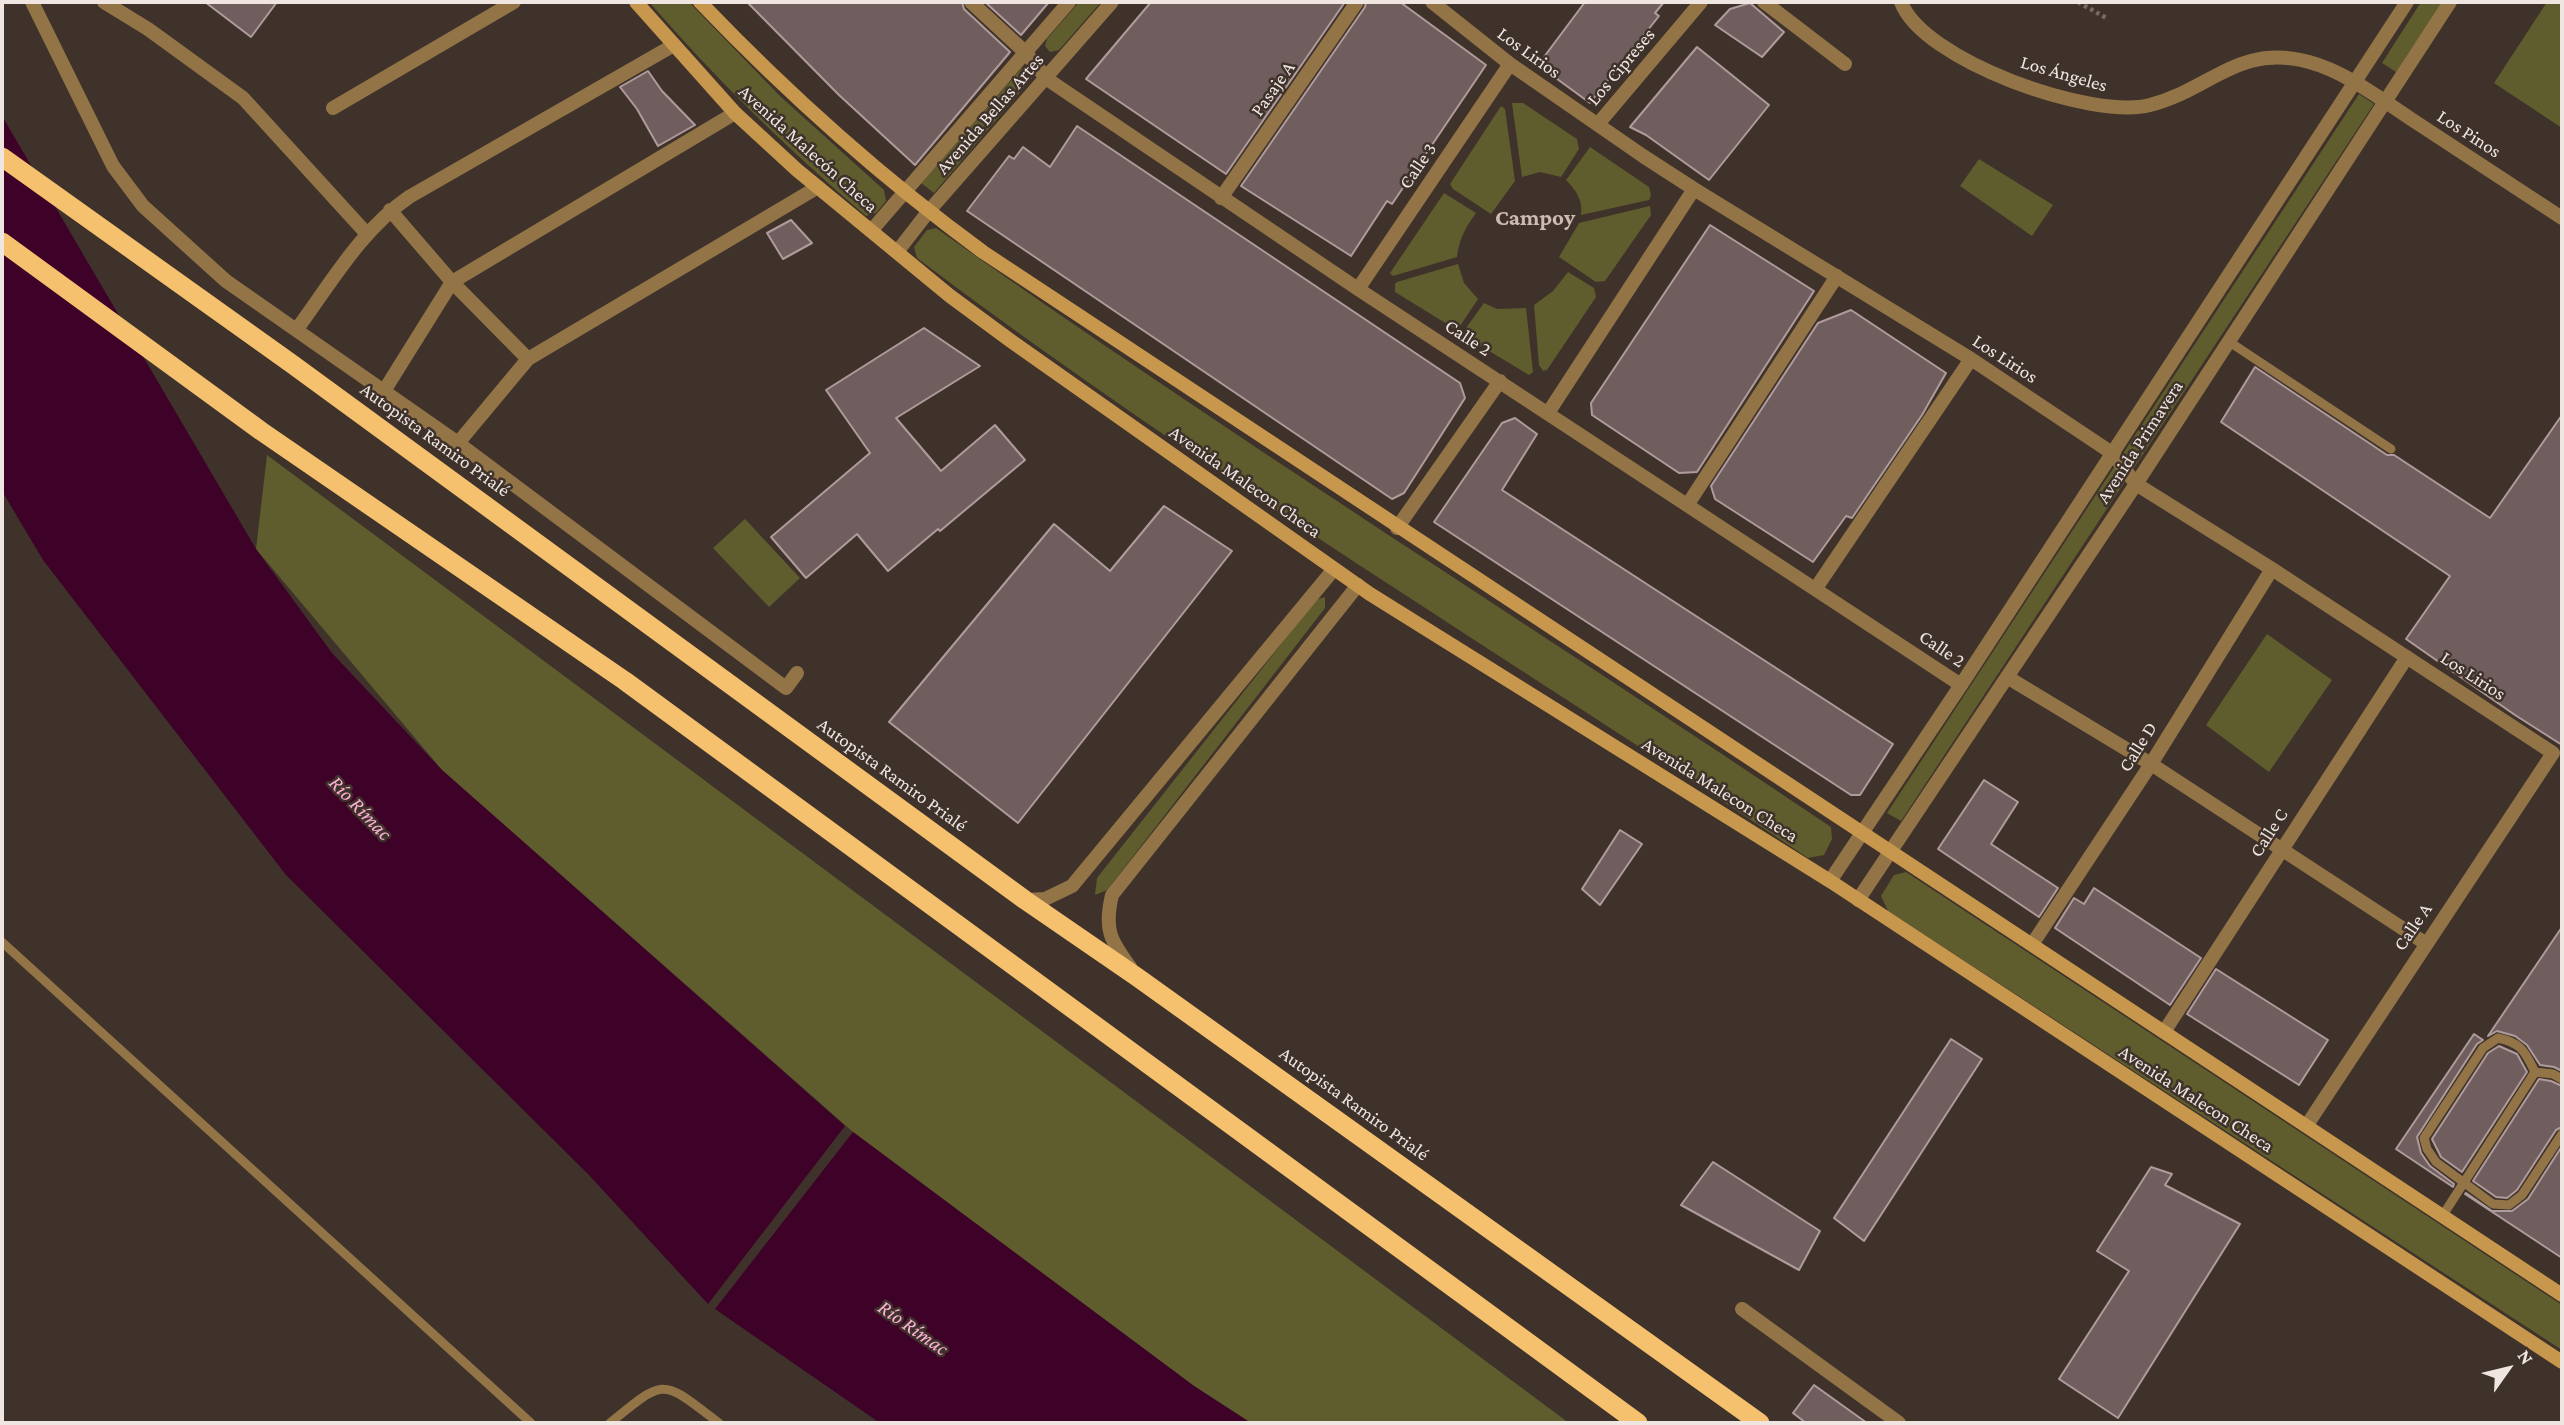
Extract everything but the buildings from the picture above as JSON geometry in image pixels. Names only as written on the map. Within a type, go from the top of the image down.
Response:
[{"type":"highway","name":"Autopista Ramiro Prialé","points":[[2,157],[292,364],[1026,900],[1760,1423]]},
{"type":"highway","points":[[2,242],[261,431],[625,681],[1638,1423]]},
{"type":"main road","name":"Avenida Malecón Checa","points":[[636,2],[735,113],[871,231]]},
{"type":"main road","name":"Avenida Malecón Checa","points":[[701,2],[766,69],[904,191]]},
{"type":"main road","name":"Avenida Malecon Checa","points":[[904,191],[1006,267],[2562,1295]]},
{"type":"main road","name":"Avenida Malecon Checa","points":[[871,231],[1011,341],[1334,569],[1830,881],[2562,1362]]},
{"type":"street","points":[[32,2],[113,166],[143,206],[226,281],[458,443],[786,688],[797,673]]},
{"type":"street","points":[[104,2],[148,29],[243,98],[367,234]]},
{"type":"street","points":[[333,108],[514,2]]},
{"type":"street","name":"Calle 2","points":[[971,2],[1026,53],[1047,79],[1358,289],[1961,685]]},
{"type":"street","name":"Avenida Bellas Artes","points":[[871,231],[1069,2]]},
{"type":"street","name":"Avenida Bellas Artes","points":[[897,252],[1112,2]]},
{"type":"street","name":"Pasaje A","points":[[1221,198],[1357,2]]},
{"type":"street","name":"Los Lirios","points":[[1432,2],[1510,64],[1694,189],[1970,359],[2112,453],[2136,484],[2272,569],[2553,753]]},
{"type":"street","name":"Los Cipreses","points":[[1598,124],[1701,2]]},
{"type":"street","points":[[1764,2],[1845,64]]},
{"type":"street","name":"Los Ángeles","points":[[1901,2],[1917,27],[1937,44],[1962,59],[2010,79],[2087,103],[2121,108],[2149,105],[2250,60],[2278,57],[2311,62],[2354,83]]},
{"type":"street","name":"Avenida Primavera","points":[[1830,881],[2407,2]]},
{"type":"street","name":"Avenida Primavera","points":[[1858,900],[2136,484],[2450,2]]},
{"type":"street","points":[[297,329],[367,234],[390,210],[408,197],[674,45]]},
{"type":"street","name":"Calle 3","points":[[1358,289],[1510,64]]},
{"type":"street","name":"Los Pinos","points":[[2354,83],[2562,218]]},
{"type":"street","points":[[384,391],[452,282],[735,113]]},
{"type":"street","points":[[458,443],[528,359],[818,187]]},
{"type":"street","points":[[1548,412],[1694,189]]},
{"type":"street","points":[[390,210],[452,282],[528,359]]},
{"type":"street","points":[[1688,504],[1837,276]]},
{"type":"street","points":[[1816,588],[1970,359]]},
{"type":"street","points":[[1397,527],[1500,382]]},
{"type":"street","points":[[1026,900],[1045,899],[1072,886],[1334,569]]},
{"type":"street","name":"Calle D","points":[[2033,943],[2151,764],[2272,569]]},
{"type":"street","points":[[1137,977],[1117,950],[1108,932],[1107,916],[1112,895],[1358,585]]},
{"type":"street","name":"Calle C","points":[[2164,1032],[2407,657]]},
{"type":"street","points":[[2007,677],[2151,764],[2425,943]]},
{"type":"street","name":"Calle A","points":[[2306,1125],[2553,753]]},
{"type":"street","points":[[1742,1310],[1899,1423]]},
{"type":"lane","points":[[2228,341],[2391,449]]},
{"type":"lane","points":[[2,942],[531,1423]]},
{"type":"lane","points":[[2535,1072],[2524,1051],[2514,1041],[2498,1038],[2483,1048],[2424,1138],[2427,1149],[2436,1162],[2493,1204],[2509,1205],[2522,1195],[2562,1134]]},
{"type":"lane","points":[[2535,1072],[2553,1074],[2562,1079]]},
{"type":"lane","points":[[2442,1215],[2535,1072]]},
{"type":"lane","points":[[610,1423],[652,1391],[665,1388],[676,1391],[719,1423]]},
{"type":"path","points":[[2078,2],[2108,19]]},
{"type":"shaded area","points":[[649,2],[689,2],[780,96],[884,190],[886,201],[876,213],[866,216],[809,166],[700,59]]},
{"type":"shaded area","points":[[1079,2],[1101,2],[1059,50],[1050,52],[1045,46],[1047,39]]},
{"type":"shaded area","points":[[2421,2],[2442,2],[2396,72],[2382,63]]},
{"type":"shaded area","points":[[2547,2],[2562,2],[2562,128],[2494,83]]},
{"type":"shaded area","points":[[1022,68],[1028,68],[1033,73],[1032,78],[934,193],[921,183]]},
{"type":"shaded area","points":[[2359,94],[2374,104],[1901,821],[1887,813]]},
{"type":"shaded area","points":[[1512,103],[1523,103],[1577,139],[1579,149],[1561,177],[1540,172],[1522,177]]},
{"type":"shaded area","points":[[1501,106],[1505,109],[1515,181],[1491,214],[1453,189],[1450,184]]},
{"type":"shaded area","points":[[1590,147],[1649,187],[1649,200],[1581,215],[1578,196],[1566,180]]},
{"type":"shaded area","points":[[1979,159],[2053,205],[2032,236],[1960,186]]},
{"type":"shaded area","points":[[1444,193],[1476,213],[1459,244],[1457,257],[1393,276],[1390,273]]},
{"type":"shaded area","points":[[1650,206],[1651,215],[1605,281],[1596,282],[1559,257],[1579,223]]},
{"type":"shaded area","points":[[936,228],[1269,456],[1831,827],[1832,839],[1824,855],[1808,858],[1246,490],[1025,338],[917,258],[914,247],[927,230]]},
{"type":"shaded area","points":[[1458,264],[1464,283],[1478,299],[1460,326],[1455,329],[1395,292],[1397,282]]},
{"type":"shaded area","points":[[1568,272],[1594,288],[1596,297],[1547,370],[1543,371],[1539,365],[1534,305],[1553,291]]},
{"type":"shaded area","points":[[1484,303],[1497,309],[1526,308],[1533,372],[1529,375],[1466,337],[1466,328]]},
{"type":"shaded area","points":[[267,455],[1569,1423],[1251,1423],[1194,1386],[853,1132],[442,770],[256,549]]},
{"type":"shaded area","points":[[745,519],[800,578],[769,607],[713,548]]},
{"type":"shaded area","points":[[1325,597],[1325,608],[1107,890],[1095,895],[1097,878],[1316,600]]},
{"type":"shaded area","points":[[2267,634],[2332,680],[2269,772],[2206,725]]},
{"type":"shaded area","points":[[1906,872],[2562,1305],[2562,1350],[1888,911],[1881,896],[1894,875]]},
{"type":"water","name":"Río Rímac","points":[[2,116],[256,549],[332,653],[442,770],[845,1126],[708,1304],[588,1174],[286,875],[43,560],[2,491]]},
{"type":"water","name":"Río Rímac","points":[[853,1132],[1194,1386],[1251,1423],[880,1423],[715,1309]]},
{"type":"district","name":"Campoy","points":[[1535,218]]}]
